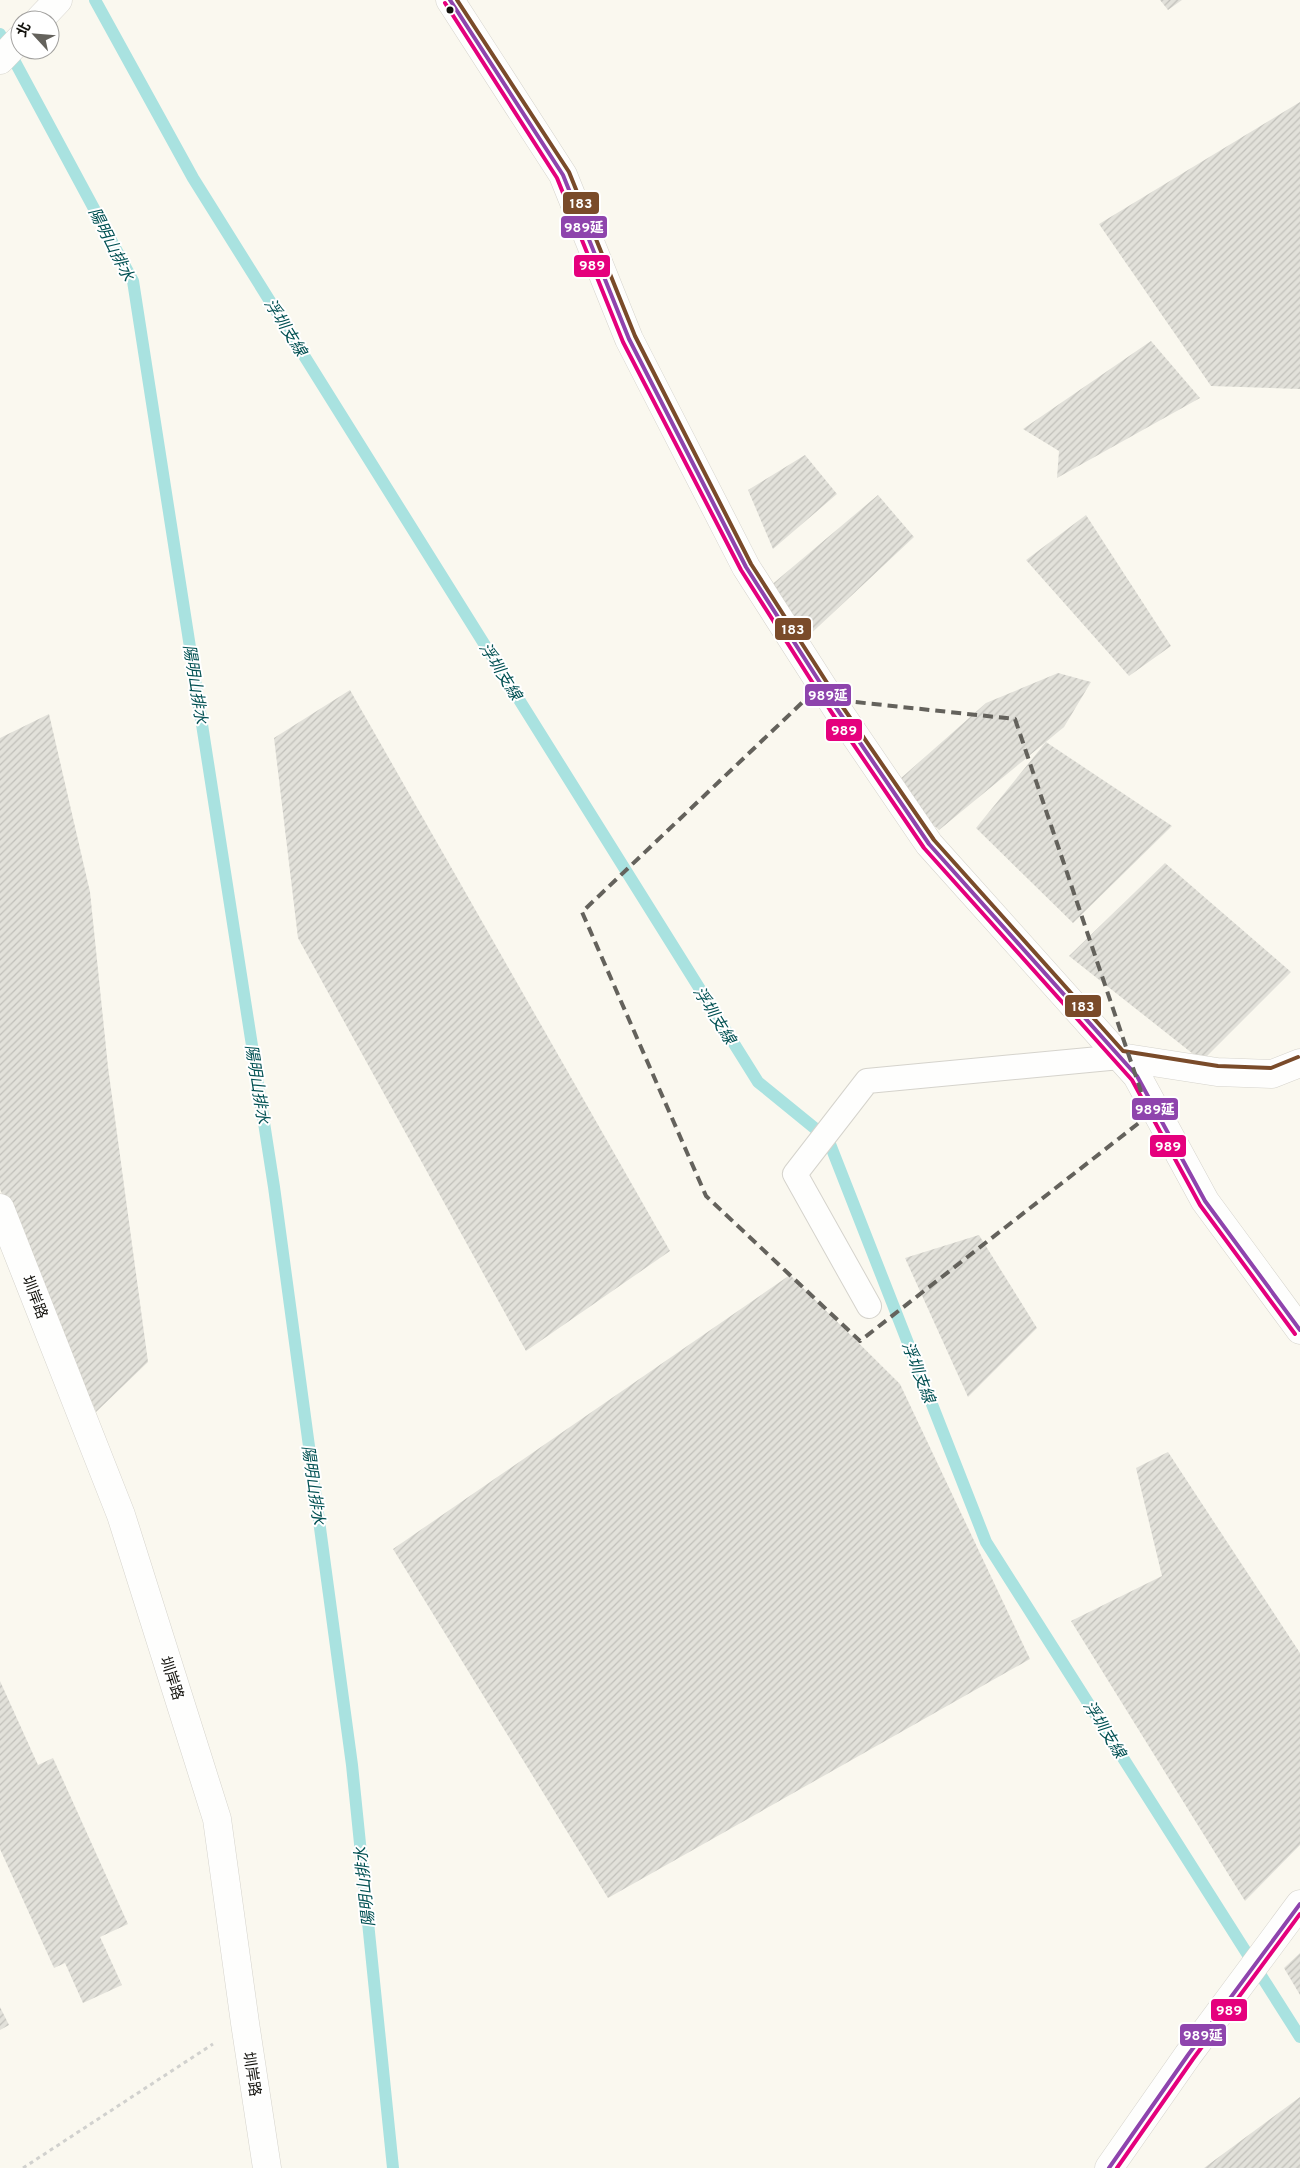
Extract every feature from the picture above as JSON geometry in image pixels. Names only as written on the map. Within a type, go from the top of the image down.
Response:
[{"type":"street","points":[[48,10],[58,0]]},
{"type":"street","points":[[450,0],[562,175],[629,339],[756,583],[835,706],[930,844],[1137,1076],[1205,1200],[1300,1330]]},
{"type":"street","points":[[0,60],[10,50]]},
{"type":"street","points":[[1120,1057],[1217,1072],[1254,1074],[1272,1074],[1300,1063]]},
{"type":"street","name":"圳岸路","points":[[0,1208],[121,1515],[217,1819],[267,2168]]},
{"type":"street","points":[[1109,2168],[1188,2055],[1300,1904]]},
{"type":"lane","points":[[869,1306],[794,1174],[867,1081],[1120,1057]]},
{"type":"path","points":[[23,2168],[245,2024]]},
{"type":"highlighted area","points":[[808,697],[1015,719],[1149,1115],[860,1341],[706,1196],[582,912]]},
{"type":"building","points":[[1160,0],[1182,0],[1168,10]]},
{"type":"building","points":[[1300,102],[1300,389],[1211,386],[1099,224]]},
{"type":"building","points":[[1151,341],[1200,398],[1057,478],[1059,451],[1023,429]]},
{"type":"building","points":[[805,455],[837,494],[773,549],[748,490]]},
{"type":"building","points":[[878,495],[914,537],[803,641],[769,587]]},
{"type":"building","points":[[1086,515],[1171,646],[1129,676],[1026,560]]},
{"type":"building","points":[[1058,673],[1091,682],[1064,727],[939,830],[891,787],[986,703]]},
{"type":"building","points":[[350,690],[670,1251],[526,1351],[298,938],[274,738]]},
{"type":"building","points":[[49,714],[90,892],[108,1067],[148,1362],[96,1412],[0,1189],[0,738]]},
{"type":"building","points":[[1046,742],[1172,826],[1073,923],[976,828]]},
{"type":"building","points":[[1165,863],[1291,972],[1202,1061],[1069,956]]},
{"type":"building","points":[[979,1235],[1037,1328],[968,1397],[905,1258]]},
{"type":"building","points":[[790,1275],[900,1384],[1030,1659],[608,1898],[393,1549]]},
{"type":"building","points":[[1168,1452],[1300,1653],[1300,1845],[1245,1901],[1071,1621],[1162,1576],[1136,1468]]},
{"type":"building","points":[[0,1681],[38,1765],[53,1758],[128,1924],[100,1937],[122,1985],[83,2003],[65,1963],[54,1968],[0,1849]]},
{"type":"building","points":[[1300,1953],[1300,1995],[1284,1968]]},
{"type":"building","points":[[0,2007],[9,2025],[0,2030]]},
{"type":"building","points":[[1300,2097],[1300,2168],[1204,2168]]},
{"type":"waterway","name":"浮圳支線","points":[[95,0],[193,178],[758,1082],[828,1139],[986,1542],[1300,2037]]},
{"type":"waterway","name":"陽明山排水","points":[[0,34],[133,281],[274,1187],[352,1765],[393,2168]]},
{"type":"transit line","name":"989延","points":[[450,0],[563,175],[629,339],[746,567],[835,706],[929,844],[1137,1076],[1205,1201],[1300,1330]]},
{"type":"transit line","name":"183","points":[[457,0],[569,172],[635,336],[751,564],[840,703],[934,840],[1123,1051],[1218,1066],[1271,1068],[1298,1057]]},
{"type":"transit line","name":"989","points":[[445,3],[557,178],[623,342],[741,570],[830,710],[924,848],[1132,1080],[1200,1205],[1295,1334]]},
{"type":"transit line","name":"989延","points":[[1109,2168],[1188,2055],[1300,1904]]},
{"type":"transit line","name":"989","points":[[1117,2168],[1193,2059],[1300,1914]]}]
